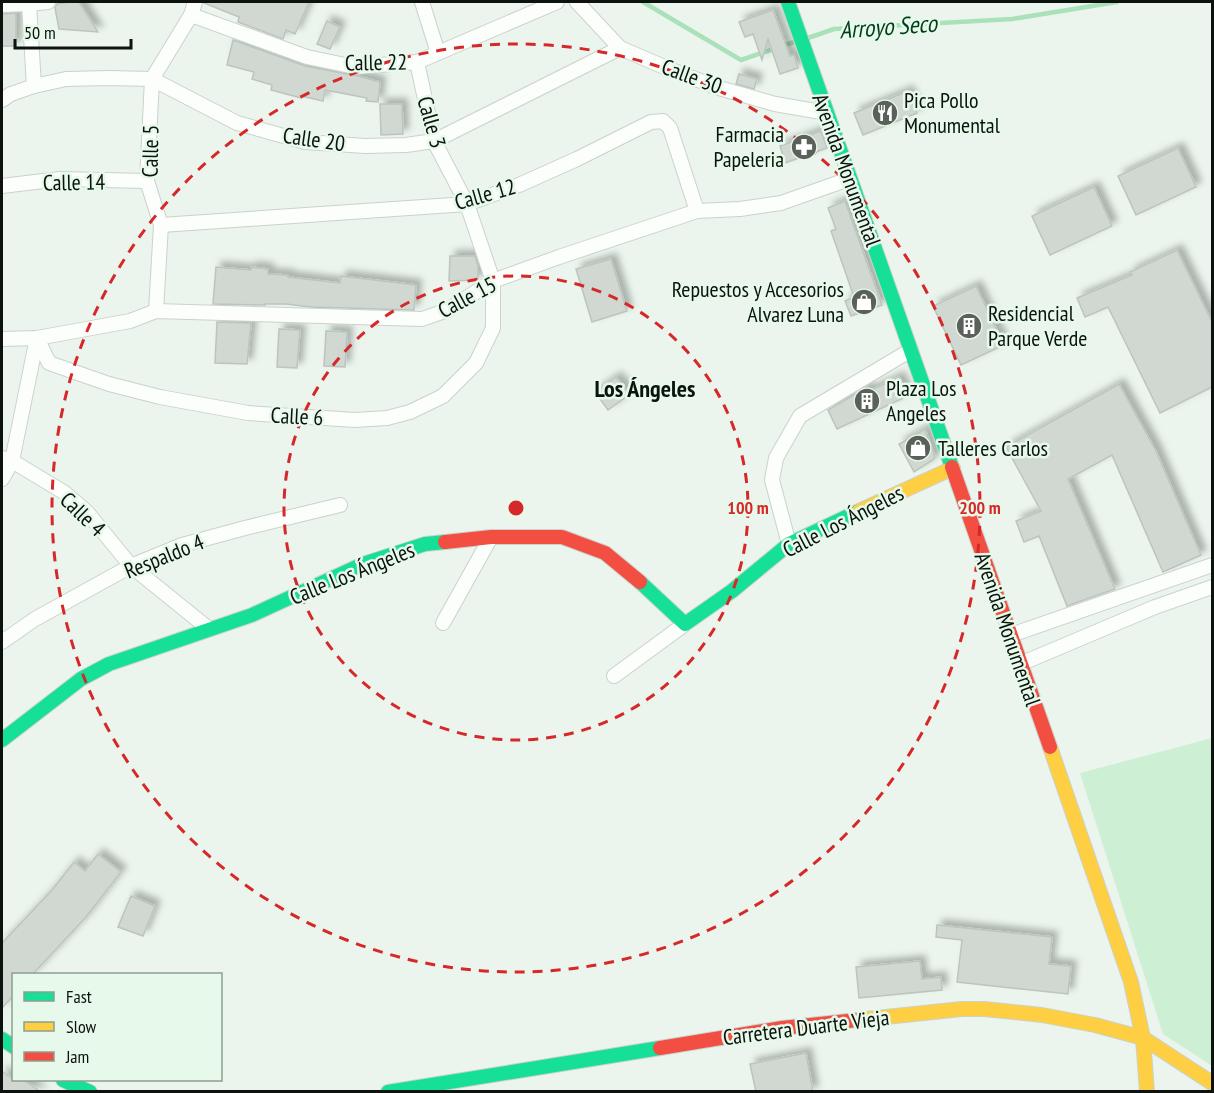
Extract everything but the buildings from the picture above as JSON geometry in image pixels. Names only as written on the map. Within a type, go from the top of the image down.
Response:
[{"type":"main road","name":"Avenida Monumental","points":[[790,6],[1131,982],[1143,1038],[1147,1092]]},
{"type":"main road","name":"Calle Los Ángeles","points":[[2,740],[81,679],[109,664],[252,615],[363,564],[425,544],[491,537],[562,537],[605,553],[652,592],[685,624],[732,591],[789,544],[953,468]]},
{"type":"main road","name":"Carretera Duarte Vieja","points":[[388,1092],[782,1028],[962,1009],[1042,1015],[1095,1025],[1143,1038],[1212,1083]]},
{"type":"main road","points":[[65,1081],[90,1092]]},
{"type":"street","points":[[2,5],[48,2]]},
{"type":"street","points":[[422,2],[438,53]]},
{"type":"street","name":"Calle 22","points":[[193,8],[307,57],[355,67],[417,62],[556,2]]},
{"type":"street","name":"Calle 30","points":[[577,2],[620,48],[719,87],[775,104],[827,113]]},
{"type":"street","points":[[29,4],[34,86]]},
{"type":"street","name":"Calle 5","points":[[156,311],[161,225],[147,181],[152,79],[193,8]]},
{"type":"street","name":"Calle 20","points":[[2,100],[10,94],[34,86],[66,79],[152,79],[237,123],[305,142],[364,146],[406,145],[434,141],[620,48]]},
{"type":"street","name":"Calle 3","points":[[417,62],[434,141],[467,204],[493,281]]},
{"type":"street","name":"Calle 12","points":[[161,225],[467,204],[519,185],[651,122],[663,121],[670,128],[697,211]]},
{"type":"street","name":"Calle 15","points":[[2,339],[37,338],[130,321],[156,311],[422,319],[448,310],[493,281],[697,211],[740,209],[781,203],[849,178]]},
{"type":"street","name":"Calle 14","points":[[2,186],[60,179],[147,181]]},
{"type":"street","name":"Calle 6","points":[[37,338],[49,363],[109,384],[160,397],[248,413],[355,420],[387,418],[410,412],[443,396],[476,363],[493,328],[493,281]]},
{"type":"street","points":[[2,479],[37,338]]},
{"type":"street","points":[[789,544],[772,480],[776,458],[800,416],[911,350]]},
{"type":"street","name":"Calle 4","points":[[7,459],[65,494],[87,512],[131,566],[209,629]]},
{"type":"street","name":"Respaldo 4","points":[[2,642],[35,619],[131,566],[182,545],[340,505]]},
{"type":"street","points":[[443,623],[491,537]]},
{"type":"street","points":[[1011,635],[1212,565]]},
{"type":"street","points":[[1020,664],[1155,607],[1212,587]]},
{"type":"street","points":[[614,676],[685,624]]},
{"type":"green space","points":[[1212,738],[1212,1066],[1163,1034],[1080,773]]},
{"type":"waterway","name":"Arroyo Seco","points":[[643,2],[741,60],[797,41]]},
{"type":"waterway","name":"Arroyo Seco","points":[[805,39],[834,29],[1012,19],[1117,2]]},
{"type":"traffic: fast","points":[[788,2],[952,467]]},
{"type":"traffic: fast","points":[[640,582],[685,624],[732,591],[789,544],[859,511]]},
{"type":"traffic: fast","points":[[2,740],[81,679],[109,664],[252,615],[363,564],[425,544],[445,542]]},
{"type":"traffic: fast","points":[[2,1039],[12,1046]]},
{"type":"traffic: fast","points":[[388,1092],[660,1048]]},
{"type":"traffic: fast","points":[[65,1081],[90,1092]]},
{"type":"traffic: slow","points":[[859,511],[953,468]]},
{"type":"traffic: slow","points":[[1050,747],[1131,982],[1143,1038],[1147,1092]]},
{"type":"traffic: slow","points":[[857,1020],[962,1009],[1042,1015],[1095,1025],[1143,1038],[1212,1083]]},
{"type":"traffic: jam","points":[[952,467],[1050,747]]},
{"type":"traffic: jam","points":[[445,542],[491,537],[562,537],[605,553],[640,582]]},
{"type":"traffic: jam","points":[[660,1048],[782,1028],[857,1020]]},
{"type":"place","name":"Pica Pollo Monumental","points":[[885,113]]},
{"type":"place","name":"Farmacia Papeleria","points":[[804,147]]},
{"type":"place","name":"Repuestos y Accesorios Alvarez Luna","points":[[864,302]]},
{"type":"place","name":"Residencial Parque Verde","points":[[969,326]]},
{"type":"place","name":"Plaza Los Angeles","points":[[867,401]]},
{"type":"place","name":"Talleres Carlos","points":[[918,448]]},
{"type":"district","name":"Los Ángeles","points":[[645,389]]}]
